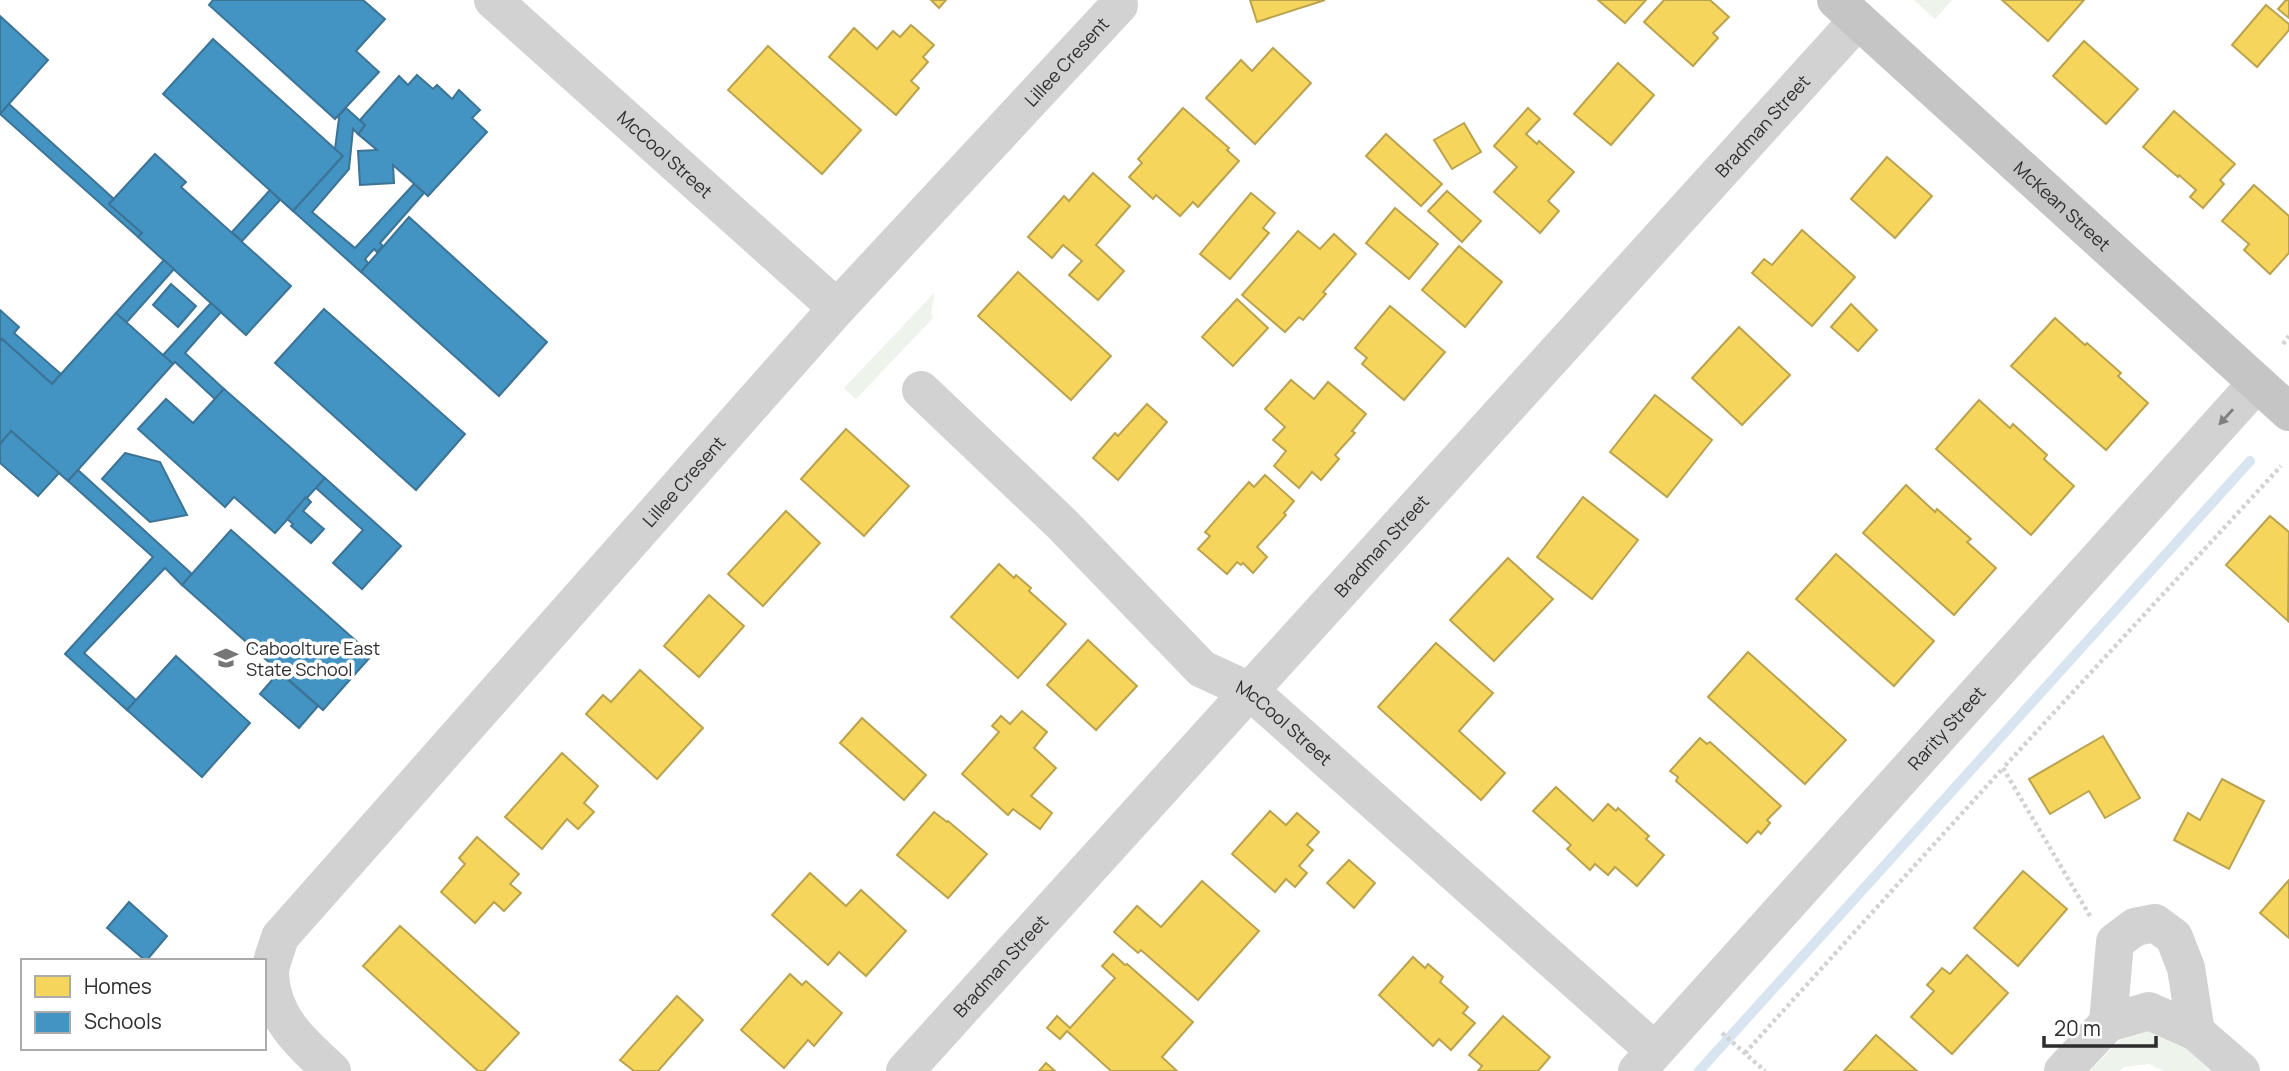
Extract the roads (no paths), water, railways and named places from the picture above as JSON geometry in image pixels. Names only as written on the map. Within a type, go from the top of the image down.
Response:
[{"type":"main road","name":"McKean Street","points":[[1847,10],[2289,412]]},
{"type":"street","name":"McCool Street","points":[[493,0],[836,308]]},
{"type":"street","name":"Lillee Cresent","points":[[332,1071],[306,1048],[278,1012],[270,972],[280,937],[836,308],[1119,5]]},
{"type":"street","name":"Bradman Street","points":[[905,1071],[1250,691],[1847,10]]},
{"type":"street","name":"Rarity Street","points":[[1646,1061],[2257,383]]},
{"type":"street","name":"McCool Street","points":[[921,390],[1062,524],[1202,669],[1250,691],[1646,1061]]},
{"type":"street","points":[[2108,1023],[2115,942],[2134,927],[2155,923],[2174,937],[2186,968],[2196,1032]]},
{"type":"street","points":[[2063,1071],[2108,1023],[2149,1011],[2196,1032],[2241,1071]]},
{"type":"waterway","points":[[1699,1071],[2250,461]]},
{"type":"place","name":"Caboolture East State School","points":[[226,658]]}]
